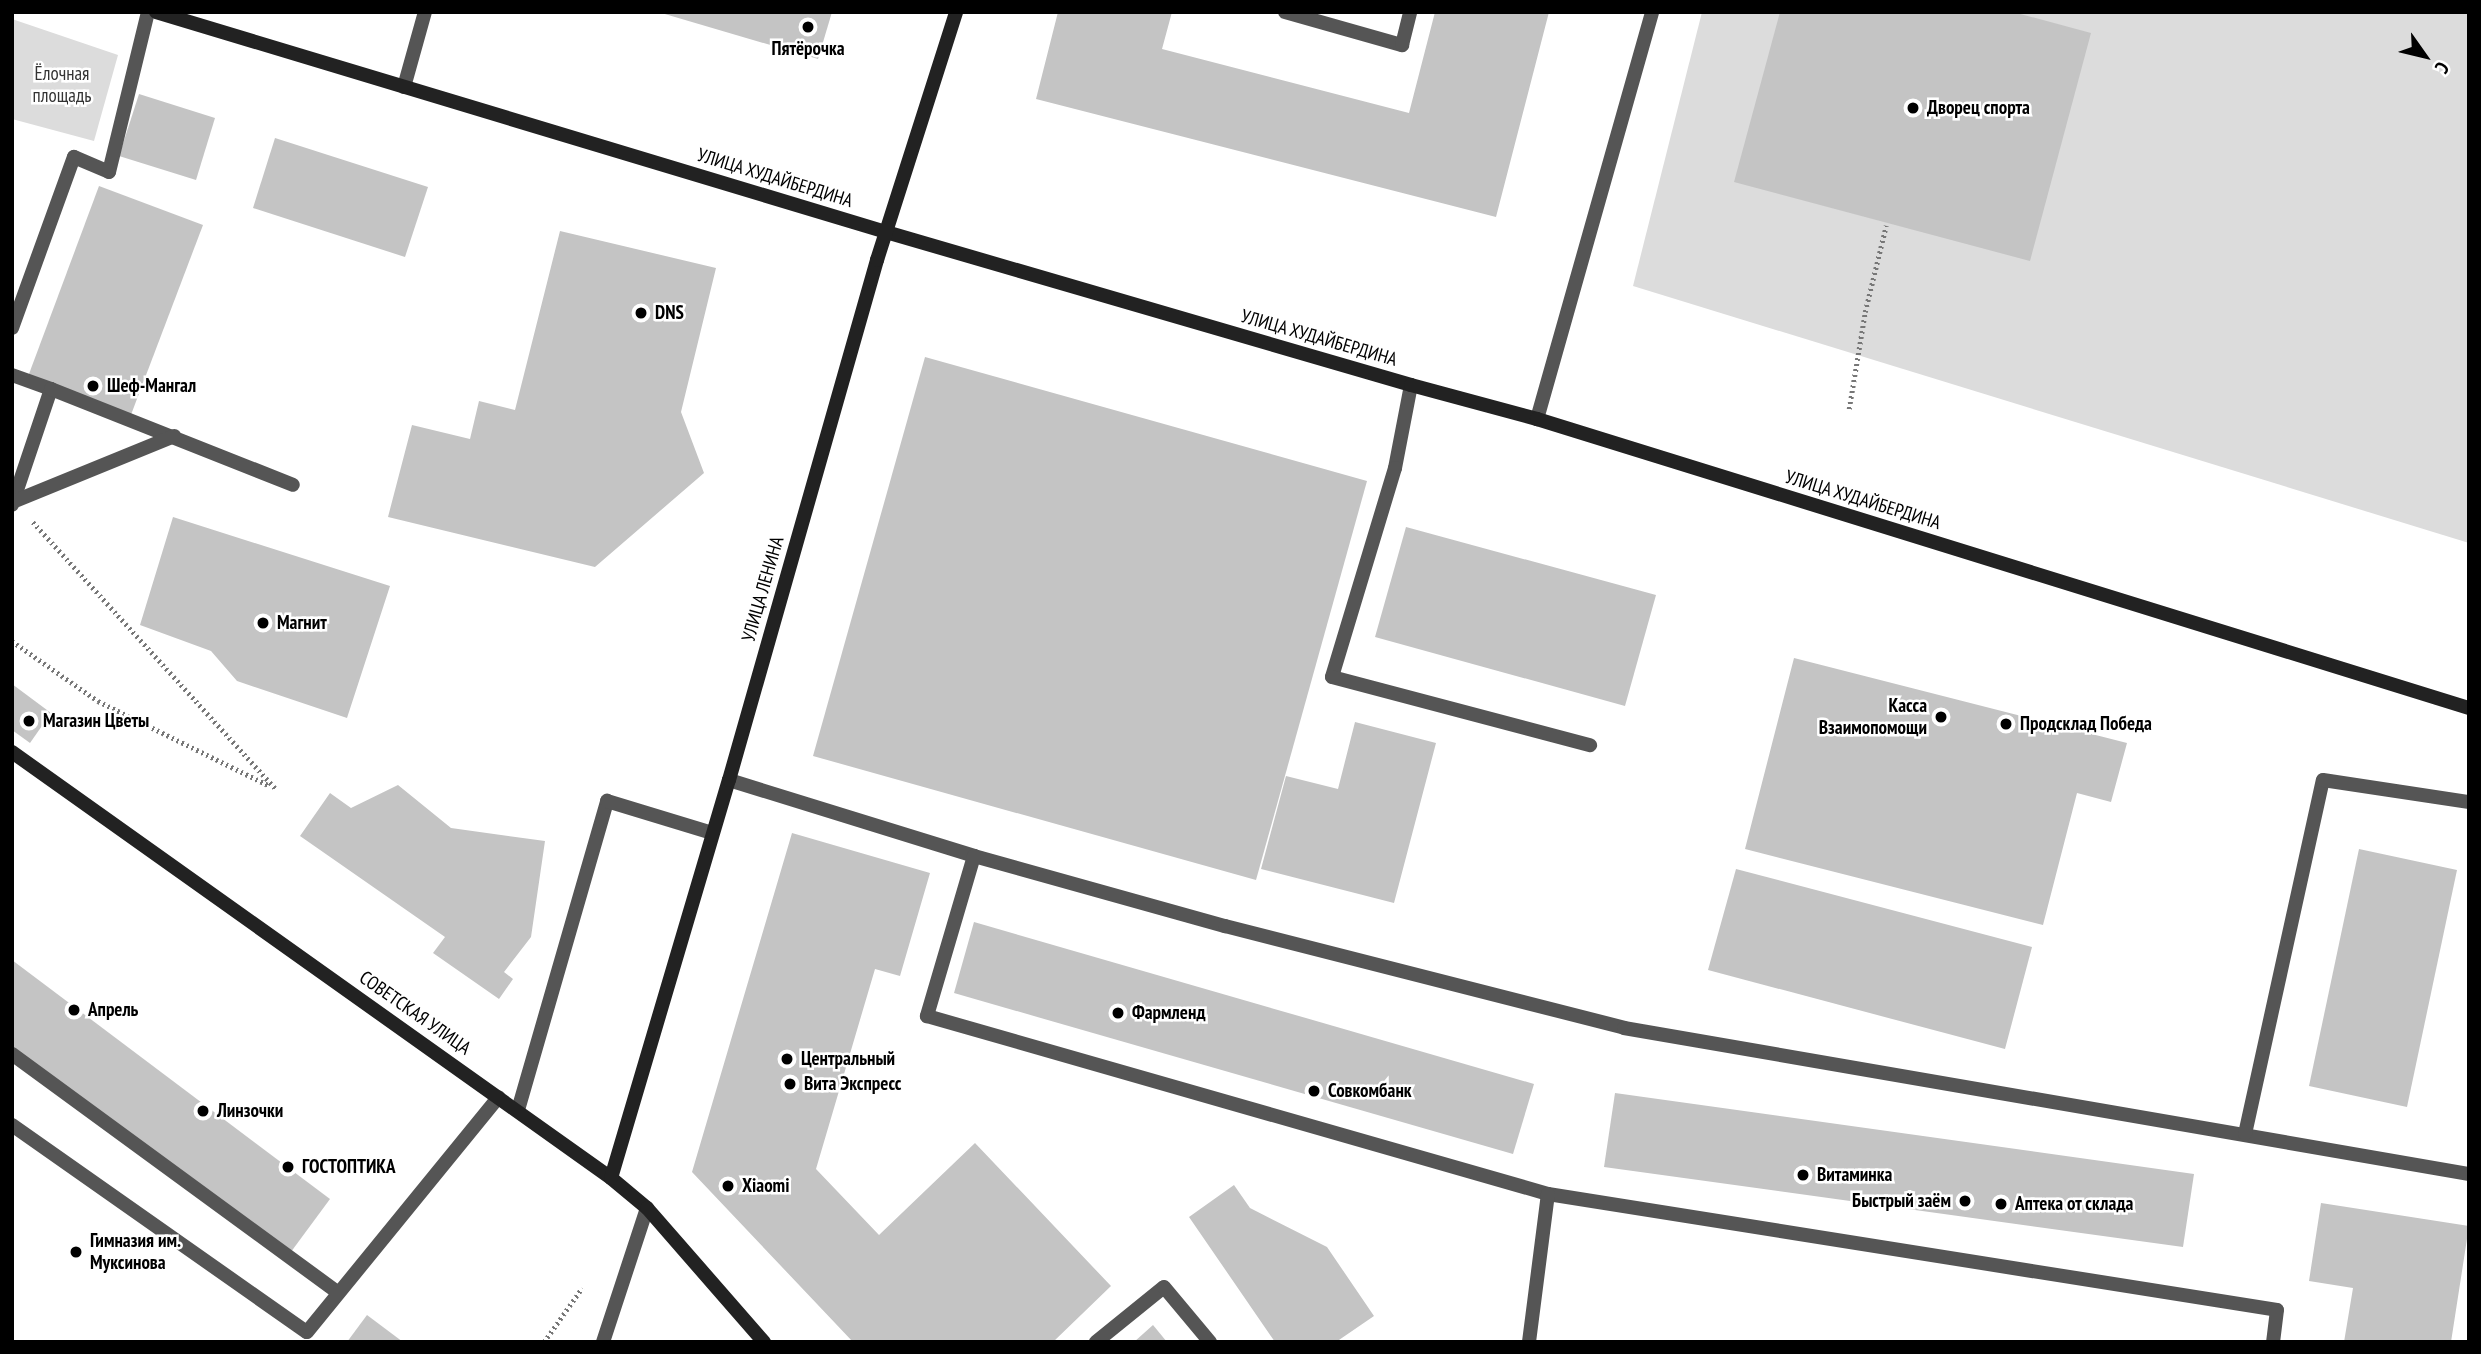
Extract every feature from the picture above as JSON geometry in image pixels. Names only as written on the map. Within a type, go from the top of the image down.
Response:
[{"type":"street","name":"УЛИЦА ХУДАЙБЕРДИНА","points":[[156,12],[195,18],[404,87],[886,232],[1410,385],[1536,419],[2469,708]]},
{"type":"street","name":"УЛИЦА ЛЕНИНА","points":[[611,1178],[729,780],[886,232],[956,12]]},
{"type":"street","name":"СОВЕТСКАЯ УЛИЦА","points":[[12,752],[611,1178],[647,1208],[764,1342]]},
{"type":"lane","points":[[12,328],[74,157],[109,172],[148,12]]},
{"type":"lane","points":[[404,87],[425,12]]},
{"type":"lane","points":[[1285,12],[1402,45],[1410,12]]},
{"type":"lane","points":[[1536,419],[1652,12]]},
{"type":"lane","points":[[12,375],[174,436],[293,485]]},
{"type":"lane","points":[[1410,385],[1395,468],[1332,677],[1590,745]]},
{"type":"lane","points":[[14,503],[51,389]]},
{"type":"lane","points":[[14,503],[174,436]]},
{"type":"lane","points":[[729,780],[974,856],[1225,926],[1624,1028],[2469,1174]]},
{"type":"lane","points":[[2245,1134],[2323,780],[2469,802]]},
{"type":"lane","points":[[518,1110],[607,801],[712,833]]},
{"type":"lane","points":[[974,856],[927,1016],[1548,1194],[2277,1310],[2273,1342]]},
{"type":"lane","points":[[12,1054],[338,1293]]},
{"type":"lane","points":[[12,1125],[307,1332],[499,1097]]},
{"type":"lane","points":[[1529,1342],[1548,1194]]},
{"type":"lane","points":[[603,1342],[647,1208]]},
{"type":"lane","points":[[1096,1342],[1164,1287],[1210,1342]]},
{"type":"path","points":[[1849,409],[1865,312],[1886,226]]},
{"type":"path","points":[[12,641],[98,701],[275,788],[14,503]]},
{"type":"path","points":[[544,1342],[582,1288]]},
{"type":"green space","points":[[1702,12],[2469,12],[2469,543],[1633,286]]},
{"type":"green space","name":"Ёлочная площадь","points":[[12,19],[118,55],[94,141],[12,119]]},
{"type":"building","points":[[658,12],[832,12],[818,59]]},
{"type":"building","points":[[1058,12],[1172,12],[1162,49],[1409,113],[1435,12],[1549,12],[1496,217],[1036,99]]},
{"type":"building","name":"Дворец спорта","points":[[1780,12],[2013,12],[2091,33],[2030,261],[1734,182]]},
{"type":"building","points":[[139,94],[215,118],[196,180],[119,156]]},
{"type":"building","points":[[275,138],[428,187],[405,257],[253,208]]},
{"type":"building","points":[[99,186],[203,225],[129,420],[26,382]]},
{"type":"building","points":[[560,231],[716,268],[681,412],[704,473],[595,567],[388,517],[412,425],[470,439],[479,401],[515,410]]},
{"type":"building","points":[[925,357],[1367,481],[1256,880],[813,756]]},
{"type":"building","points":[[173,517],[390,586],[347,718],[237,681],[211,651],[140,625]]},
{"type":"building","points":[[1406,527],[1656,595],[1625,706],[1375,637]]},
{"type":"building","points":[[1794,658],[2127,743],[2111,802],[2077,793],[2043,925],[1745,849]]},
{"type":"building","name":"Магазин Цветы","points":[[12,684],[51,713],[30,743],[12,730]]},
{"type":"building","points":[[1355,722],[1436,743],[1394,903],[1261,869],[1286,776],[1338,789]]},
{"type":"building","points":[[398,785],[451,828],[545,841],[531,937],[504,972],[513,979],[499,999],[433,953],[445,937],[300,836],[330,793],[351,808]]},
{"type":"building","name":"Центральный","points":[[792,833],[930,873],[900,976],[875,969],[816,1169],[879,1235],[975,1143],[1111,1286],[1053,1342],[853,1342],[692,1172]]},
{"type":"building","points":[[2359,849],[2457,870],[2407,1107],[2309,1086]]},
{"type":"building","points":[[1736,869],[2032,947],[2005,1049],[1708,970]]},
{"type":"building","points":[[974,922],[1534,1084],[1513,1154],[954,993]]},
{"type":"building","points":[[12,960],[330,1199],[285,1260],[12,1056]]},
{"type":"building","points":[[1615,1093],[2194,1174],[2183,1247],[1604,1167]]},
{"type":"building","points":[[1234,1185],[1250,1208],[1327,1247],[1374,1316],[1336,1342],[1275,1342],[1189,1217]]},
{"type":"building","points":[[2321,1203],[2469,1226],[2451,1342],[2344,1342],[2353,1288],[2309,1281]]},
{"type":"building","points":[[367,1315],[403,1342],[347,1342]]},
{"type":"building","points":[[1153,1325],[1167,1342],[1134,1342]]},
{"type":"place","name":"Пятёрочка","points":[[808,27]]},
{"type":"place","name":"Дворец спорта","points":[[1913,108]]},
{"type":"place","name":"DNS","points":[[641,313]]},
{"type":"place","name":"Шеф-Мангал","points":[[93,386]]},
{"type":"place","name":"Магнит","points":[[263,623]]},
{"type":"place","name":"Касса Взаимопомощи","points":[[1941,717]]},
{"type":"place","name":"Магазин Цветы","points":[[29,721]]},
{"type":"place","name":"Продсклад Победа","points":[[2006,724]]},
{"type":"place","name":"Апрель","points":[[74,1010]]},
{"type":"place","name":"Фармленд","points":[[1118,1013]]},
{"type":"place","name":"Центральный","points":[[787,1059]]},
{"type":"place","name":"Вита Экспресс","points":[[790,1084]]},
{"type":"place","name":"Совкомбанк","points":[[1314,1091]]},
{"type":"place","name":"Линзочки","points":[[203,1111]]},
{"type":"place","name":"ГОСТОПТИКА","points":[[288,1167]]},
{"type":"place","name":"Витаминка","points":[[1803,1175]]},
{"type":"place","name":"Xiaomi","points":[[728,1186]]},
{"type":"place","name":"Быстрый заём","points":[[1965,1201]]},
{"type":"place","name":"Аптека от склада","points":[[2001,1204]]},
{"type":"place","name":"Гимназия им. Муксинова","points":[[76,1252]]}]
